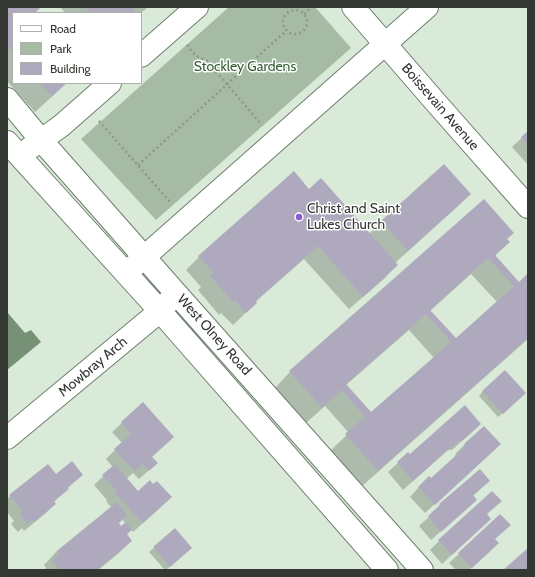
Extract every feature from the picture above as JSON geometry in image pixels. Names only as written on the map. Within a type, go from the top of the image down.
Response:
[{"type":"street","points":[[142,55],[197,7]]},
{"type":"street","name":"Boissevain Avenue","points":[[353,7],[528,207]]},
{"type":"street","points":[[126,274],[427,7]]},
{"type":"street","points":[[11,153],[41,140],[60,126],[109,84]]},
{"type":"street","name":"West Olney Road","points":[[7,100],[422,570]]},
{"type":"street","name":"West Olney Road","points":[[11,153],[160,311],[387,570]]},
{"type":"street","name":"Mowbray Arch","points":[[7,438],[160,311],[175,292]]},
{"type":"path","points":[[304,14],[312,7]]},
{"type":"path","points":[[297,10],[304,14],[307,22],[305,29],[298,34],[286,31],[283,20],[289,11],[297,10]]},
{"type":"path","points":[[172,29],[196,56],[207,61],[276,141]]},
{"type":"path","points":[[138,165],[286,31]]},
{"type":"path","points":[[85,105],[173,204]]},
{"type":"green space","name":"Stockley Gardens","points":[[229,7],[315,7],[351,48],[156,220],[81,139]]},
{"type":"shaded area","points":[[7,312],[25,333],[31,330],[41,342],[7,370]]},
{"type":"building","points":[[7,7],[41,7],[35,12],[12,12],[12,51],[7,46]]},
{"type":"building","points":[[85,7],[131,7],[135,12],[89,12]]},
{"type":"building","points":[[41,84],[65,84],[52,96]]},
{"type":"building","points":[[528,131],[528,145],[521,137]]},
{"type":"building","points":[[444,164],[471,194],[408,251],[381,221]]},
{"type":"building","name":"Christ and Saint Lukes Church","points":[[294,171],[309,189],[321,178],[398,265],[363,297],[318,246],[256,301],[257,303],[246,313],[235,300],[233,302],[210,276],[214,273],[198,256]]},
{"type":"building","points":[[484,199],[514,233],[507,239],[510,242],[495,255],[519,282],[528,273],[528,338],[378,471],[345,434],[365,417],[342,390],[322,408],[289,371]],"holes":[[[488,258],[514,286],[456,338],[430,310]],[[426,314],[451,342],[371,412],[346,384]]]},
{"type":"building","points":[[505,370],[526,393],[503,414],[482,391]]},
{"type":"building","points":[[143,402],[174,437],[152,457],[158,463],[149,471],[143,464],[135,471],[114,449],[131,434],[121,422]]},
{"type":"building","points":[[465,405],[481,424],[462,441],[458,441],[413,481],[397,462],[408,452],[410,454]]},
{"type":"building","points":[[484,426],[501,444],[435,505],[418,487],[429,476],[431,478],[464,448],[465,443]]},
{"type":"building","points":[[72,461],[83,475],[54,501],[56,504],[34,522],[32,520],[27,524],[20,514],[23,511],[9,495],[48,464],[56,474]]},
{"type":"building","points":[[115,464],[138,491],[150,480],[153,484],[157,481],[172,497],[143,523],[114,492],[116,490],[102,475]]},
{"type":"building","points":[[480,469],[490,481],[473,495],[477,500],[441,532],[428,516],[440,505],[439,504]]},
{"type":"building","points":[[492,491],[502,501],[487,514],[491,519],[452,555],[438,540]]},
{"type":"building","points":[[117,502],[127,515],[119,523],[121,526],[126,522],[132,530],[127,534],[132,541],[97,570],[60,570],[52,561],[59,554],[57,551]]},
{"type":"building","points":[[500,514],[511,525],[495,539],[499,543],[472,568],[458,553]]},
{"type":"building","points":[[175,528],[192,548],[170,567],[153,547]]},
{"type":"building","points":[[528,548],[528,570],[503,570]]},
{"type":"place","name":"Christ and Saint Lukes Church","points":[[299,217]]}]
